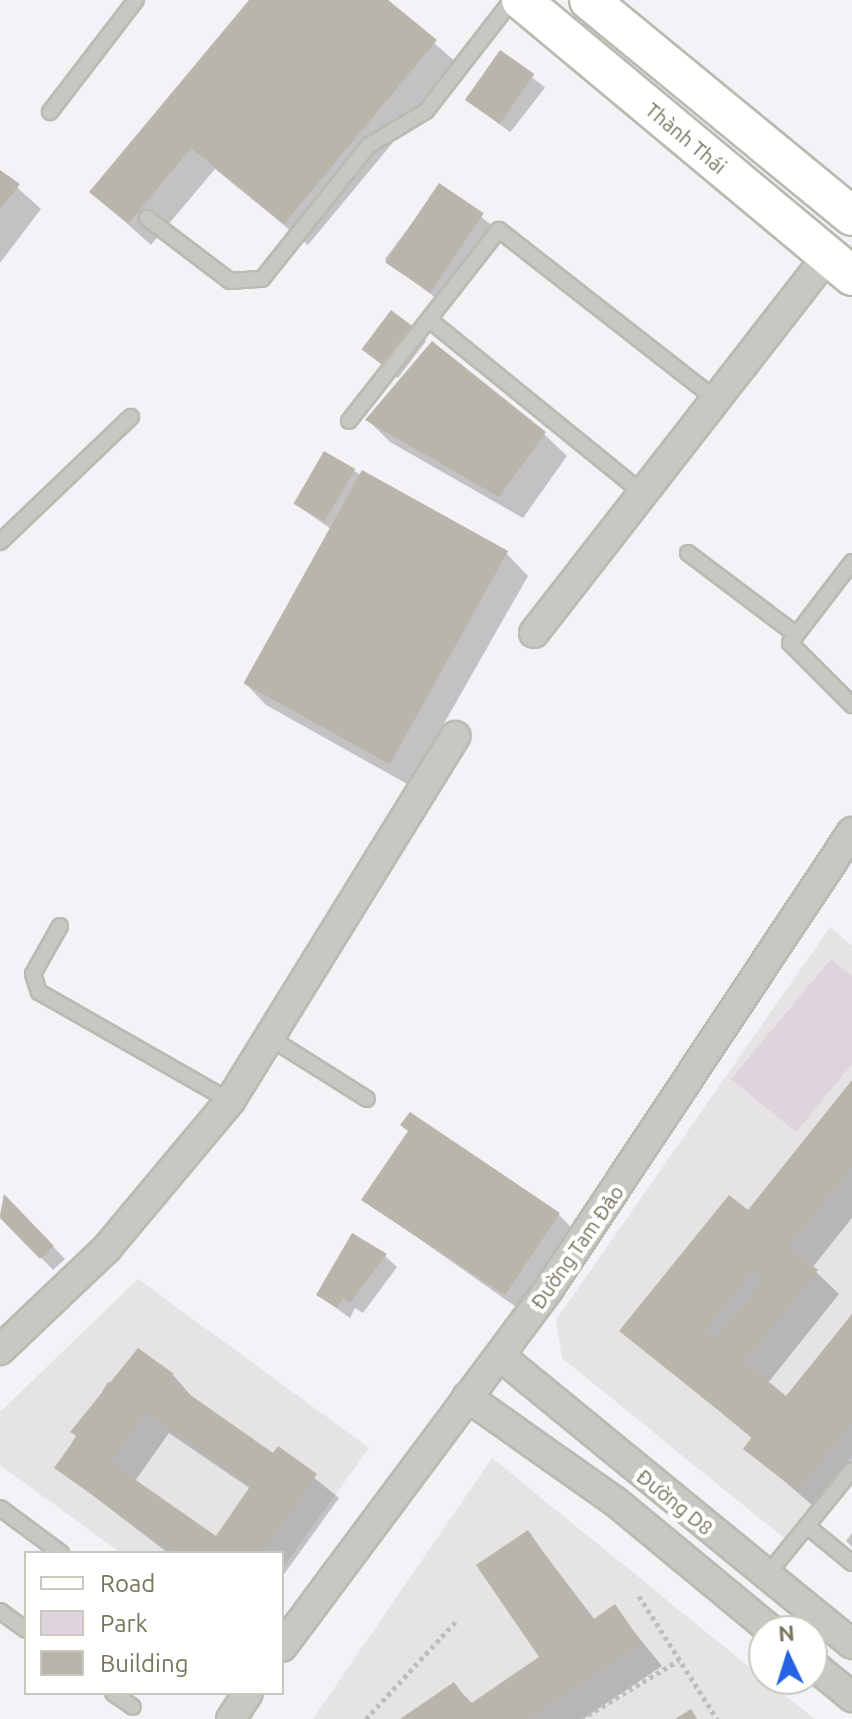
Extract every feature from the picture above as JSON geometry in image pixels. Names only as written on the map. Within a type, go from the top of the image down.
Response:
[{"type":"main road","name":"Thành Thái","points":[[521,0],[840,266]]},
{"type":"main road","points":[[589,0],[852,216]]},
{"type":"street","points":[[534,633],[639,490],[713,397],[840,266]]},
{"type":"street","points":[[0,1350],[107,1248],[230,1101],[267,1036],[455,736]]},
{"type":"street","name":"Đường Tam Đảo","points":[[284,1644],[500,1356],[852,832]]},
{"type":"street","name":"Đường D8","points":[[500,1356],[640,1474],[852,1644]]},
{"type":"street","name":"Đường D8","points":[[467,1397],[616,1502],[753,1615]]},
{"type":"street","points":[[616,1502],[640,1474]]},
{"type":"street","points":[[828,1677],[852,1697]]},
{"type":"street","points":[[231,1719],[247,1695]]},
{"type":"lane","points":[[50,112],[136,0]]},
{"type":"lane","points":[[147,218],[230,281],[262,279],[368,146],[426,111],[512,0]]},
{"type":"lane","points":[[349,421],[432,322],[490,235],[505,231],[713,397]]},
{"type":"lane","points":[[432,322],[639,490]]},
{"type":"lane","points":[[0,542],[131,417]]},
{"type":"lane","points":[[688,553],[794,633]]},
{"type":"lane","points":[[852,562],[794,633],[793,652],[852,705]]},
{"type":"lane","points":[[60,926],[33,974],[39,992],[230,1101]]},
{"type":"lane","points":[[267,1036],[367,1099]]},
{"type":"lane","points":[[766,1576],[852,1470]]},
{"type":"lane","points":[[0,1508],[58,1551]]},
{"type":"lane","points":[[807,1526],[852,1563]]},
{"type":"lane","points":[[0,1611],[24,1629]]},
{"type":"lane","points":[[116,1695],[133,1707]]},
{"type":"path","points":[[639,1596],[717,1719]]},
{"type":"path","points":[[366,1719],[457,1620]]},
{"type":"path","points":[[581,1719],[679,1660]]},
{"type":"shaded area","points":[[830,927],[852,946],[852,1455],[785,1539],[562,1358],[556,1320]]},
{"type":"shaded area","points":[[138,1279],[369,1448],[284,1566],[284,1551],[118,1551],[0,1465],[0,1412]]},
{"type":"shaded area","points":[[492,1458],[748,1666],[748,1695],[784,1695],[815,1719],[313,1719]]},
{"type":"green space","points":[[831,959],[852,976],[852,1064],[796,1132],[731,1079]]},
{"type":"building","points":[[249,0],[388,0],[437,40],[284,224],[191,148],[128,224],[89,192]]},
{"type":"building","points":[[500,50],[534,74],[499,124],[465,100]]},
{"type":"building","points":[[0,170],[20,184],[0,210]]},
{"type":"building","points":[[439,183],[484,213],[430,293],[385,263]]},
{"type":"building","points":[[391,310],[415,328],[385,367],[362,349]]},
{"type":"building","points":[[432,341],[546,432],[499,497],[365,420]]},
{"type":"building","points":[[324,451],[355,469],[325,522],[294,504]]},
{"type":"building","points":[[362,470],[508,551],[390,764],[244,683]]},
{"type":"building","points":[[852,1080],[852,1167],[788,1247],[818,1270],[744,1362],[786,1396],[852,1314],[852,1422],[797,1491],[743,1449],[752,1437],[619,1331],[729,1195],[748,1210]],"holes":[[[754,1269],[765,1278],[715,1340],[704,1331]]]},
{"type":"building","points":[[410,1112],[560,1213],[505,1295],[361,1200],[408,1131],[400,1125]]},
{"type":"building","points":[[4,1194],[54,1246],[40,1259],[0,1218]]},
{"type":"building","points":[[352,1233],[387,1254],[350,1303],[343,1298],[337,1308],[316,1295]]},
{"type":"building","points":[[138,1348],[174,1374],[169,1380],[273,1453],[278,1446],[317,1474],[262,1551],[172,1551],[54,1468],[77,1436],[70,1432]],"holes":[[[146,1411],[251,1485],[216,1536],[110,1462]]]},
{"type":"building","points":[[528,1530],[591,1621],[615,1604],[641,1642],[527,1719],[400,1719],[454,1682],[470,1704],[539,1657],[476,1565]]},
{"type":"building","points":[[691,1709],[697,1719],[675,1719]]}]
